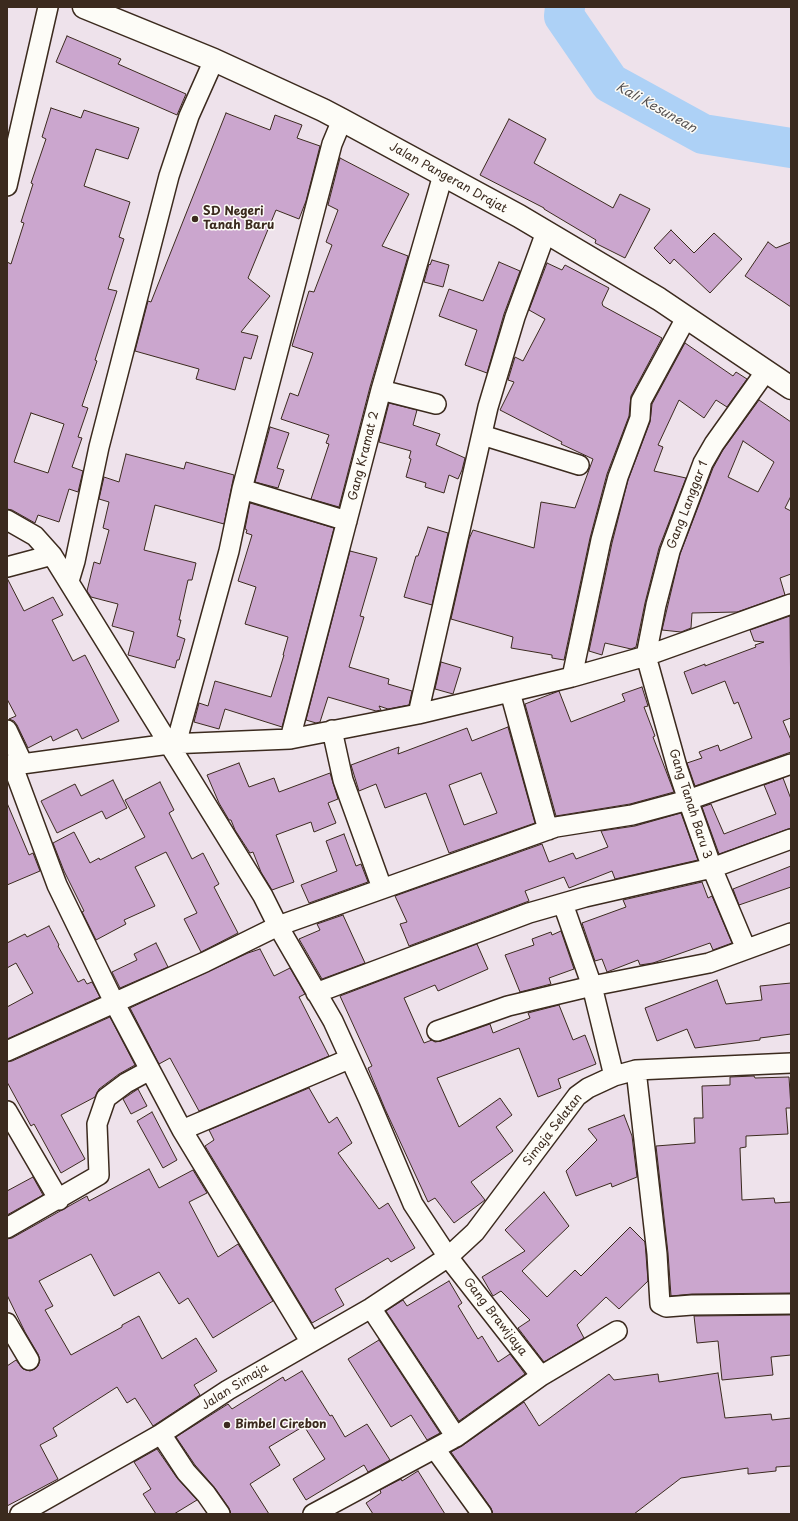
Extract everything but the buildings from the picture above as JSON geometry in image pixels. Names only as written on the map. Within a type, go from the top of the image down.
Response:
[{"type":"street","points":[[7,186],[48,7]]},
{"type":"street","name":"Jalan Pangeran Drajat","points":[[84,7],[214,60],[324,110],[546,232],[659,299],[791,388]]},
{"type":"street","points":[[69,581],[75,561],[99,447],[169,176],[189,116],[214,60]]},
{"type":"street","points":[[173,744],[228,551],[242,489],[332,144],[342,120]]},
{"type":"street","name":"Gang Kramat 2","points":[[290,738],[381,390],[442,175]]},
{"type":"street","points":[[418,714],[482,435],[515,317],[546,232]]},
{"type":"street","points":[[572,677],[600,540],[618,477],[640,418],[641,401],[686,318]]},
{"type":"street","name":"Gang Langgar 1","points":[[646,656],[656,605],[670,551],[703,463],[714,444],[766,371]]},
{"type":"street","points":[[381,390],[436,404]]},
{"type":"street","points":[[482,435],[579,465]]},
{"type":"street","points":[[242,489],[347,521]]},
{"type":"street","name":"Gang Brawijaya","points":[[7,520],[35,536],[52,555],[173,744],[263,896],[278,926],[333,1021],[369,1100],[413,1204],[448,1257],[541,1376]]},
{"type":"street","points":[[7,568],[52,555]]},
{"type":"street","points":[[14,765],[173,744],[290,738],[418,714],[572,677],[646,656],[791,604]]},
{"type":"street","name":"Gang Tanah Baru 3","points":[[646,656],[677,767],[688,800],[712,868],[746,949]]},
{"type":"street","points":[[510,692],[548,830]]},
{"type":"street","points":[[7,730],[14,765],[57,885],[114,1002],[182,1130],[310,1341]]},
{"type":"street","points":[[332,730],[343,780],[382,888]]},
{"type":"street","points":[[7,1051],[204,962],[278,926],[556,827],[632,815],[688,800],[791,764]]},
{"type":"street","points":[[316,993],[529,914],[585,897],[712,868],[791,839]]},
{"type":"street","points":[[563,904],[592,986],[614,1076]]},
{"type":"street","points":[[437,1031],[508,1006],[592,986],[709,963],[791,932]]},
{"type":"street","points":[[182,1130],[349,1059]]},
{"type":"street","name":"Simaja Selatan","points":[[448,1257],[475,1232],[577,1096],[588,1088],[614,1076],[636,1070],[791,1062]]},
{"type":"street","points":[[7,1228],[59,1200],[99,1175],[97,1124],[106,1098],[126,1083],[150,1070]]},
{"type":"street","points":[[636,1070],[657,1254],[660,1304],[666,1307],[692,1305],[791,1304]]},
{"type":"street","points":[[7,1111],[59,1200]]},
{"type":"street","name":"Jalan Simaja","points":[[20,1514],[161,1434],[228,1390],[310,1341],[371,1308],[448,1257]]},
{"type":"street","points":[[371,1308],[456,1437]]},
{"type":"street","points":[[7,1324],[29,1360]]},
{"type":"street","points":[[313,1514],[456,1437],[541,1376],[617,1331]]},
{"type":"street","points":[[161,1434],[186,1472],[206,1494],[220,1514]]},
{"type":"street","points":[[435,1449],[482,1514]]},
{"type":"waterway","name":"Kali Kesunean","points":[[565,7],[564,16],[610,83],[703,134],[791,148]]},
{"type":"place","name":"SD Negeri Tanah Baru","points":[[195,219]]},
{"type":"place","name":"Bimbel Cirebon","points":[[227,1425]]}]
